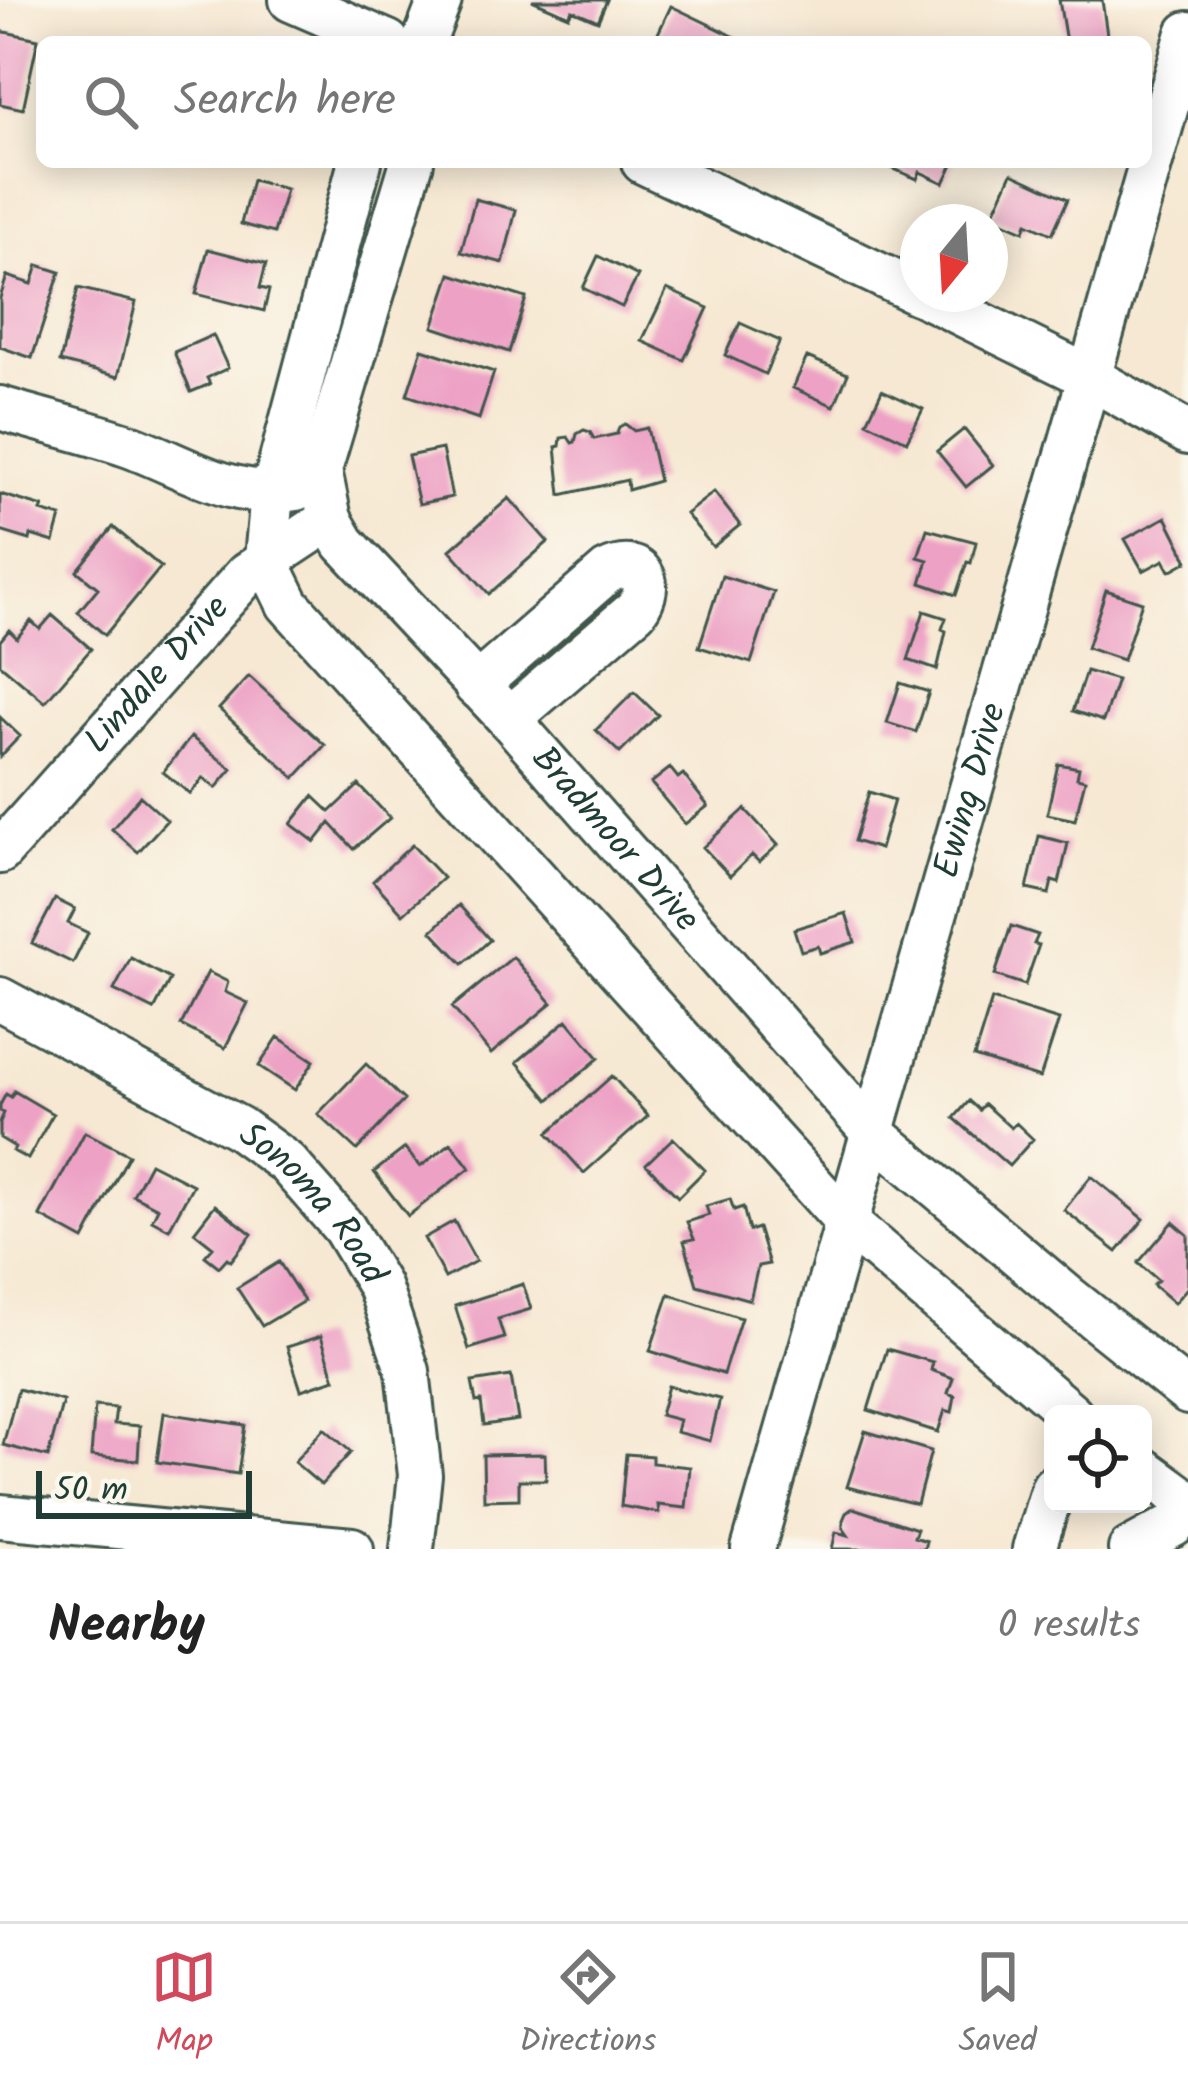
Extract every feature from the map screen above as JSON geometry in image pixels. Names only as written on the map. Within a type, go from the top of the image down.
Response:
[{"type":"street","points":[[290,0],[374,36]]},
{"type":"street","points":[[426,36],[440,0]]},
{"type":"street","name":"Ewing Drive","points":[[1152,161],[1188,33]]},
{"type":"street","points":[[358,168],[272,494],[266,560],[288,604],[848,1223],[1060,1405]]},
{"type":"street","points":[[0,408],[128,446],[226,486],[326,501],[320,470],[410,168]]},
{"type":"street","points":[[656,168],[900,284]]},
{"type":"street","name":"Ewing Drive","points":[[753,1549],[1150,168]]},
{"type":"street","points":[[958,312],[1091,377],[1188,433]]},
{"type":"street","name":"Lindale Drive","points":[[0,852],[247,574],[326,501]]},
{"type":"street","name":"Bradmoor Drive","points":[[326,501],[344,543],[509,719],[873,1133],[1184,1390]]},
{"type":"street","points":[[476,686],[607,572],[628,567],[641,573],[647,583],[646,596],[636,610],[509,719]]},
{"type":"street","name":"Sonoma Road","points":[[0,998],[239,1128],[287,1163],[344,1228],[380,1286],[409,1371],[420,1474],[412,1549]]},
{"type":"street","points":[[1184,1390],[1188,1431]]},
{"type":"street","points":[[1130,1549],[1174,1525],[1188,1505],[1152,1476]]},
{"type":"street","points":[[1034,1549],[1045,1513]]},
{"type":"street","points":[[0,1516],[352,1549]]},
{"type":"building","points":[[532,0],[607,0],[598,21],[572,10],[569,16]]},
{"type":"building","points":[[1059,0],[1102,0],[1107,36],[1065,36]]},
{"type":"building","points":[[671,6],[733,36],[657,36]]},
{"type":"building","points":[[0,31],[36,39],[23,109],[0,104]]},
{"type":"building","points":[[892,168],[951,168],[944,183],[920,172],[917,179]]},
{"type":"building","points":[[1012,173],[1068,199],[1052,234],[1027,223],[1024,231],[1008,224],[1008,204],[998,204]]},
{"type":"building","points":[[252,180],[286,189],[274,233],[241,224]]},
{"type":"building","points":[[475,199],[516,210],[503,263],[461,252]]},
{"type":"building","points":[[208,249],[266,264],[260,288],[269,290],[264,311],[196,294]]},
{"type":"building","points":[[598,256],[638,276],[622,307],[583,288]]},
{"type":"building","points":[[38,265],[60,272],[32,358],[0,347],[0,298],[7,276],[32,284]]},
{"type":"building","points":[[451,274],[526,298],[509,352],[433,327]]},
{"type":"building","points":[[78,288],[136,302],[118,377],[60,362]]},
{"type":"building","points":[[667,289],[708,308],[684,360],[642,341]]},
{"type":"building","points":[[740,323],[780,341],[765,374],[725,355]]},
{"type":"building","points":[[213,335],[228,368],[207,378],[210,384],[191,392],[174,352]]},
{"type":"building","points":[[422,349],[494,372],[479,419],[407,395]]},
{"type":"building","points":[[807,357],[848,374],[834,406],[793,388]]},
{"type":"building","points":[[882,390],[923,409],[907,441],[867,422]]},
{"type":"building","points":[[625,424],[634,431],[647,428],[659,481],[628,490],[627,480],[561,495],[556,447],[561,438],[575,442],[584,430],[594,439],[617,434]]},
{"type":"building","points":[[964,429],[993,465],[966,487],[937,451]]},
{"type":"building","points":[[442,449],[452,497],[419,504],[408,456]]},
{"type":"building","points":[[714,492],[740,525],[713,547],[686,514]]},
{"type":"building","points":[[0,494],[61,517],[54,542],[0,531]]},
{"type":"building","points":[[509,498],[548,542],[489,594],[450,550]]},
{"type":"building","points":[[1166,517],[1188,561],[1170,571],[1164,560],[1143,571],[1125,539]]},
{"type":"building","points":[[113,527],[161,567],[105,635],[78,612],[98,588],[77,571]]},
{"type":"building","points":[[927,529],[976,542],[956,595],[921,583],[928,560],[918,557]]},
{"type":"building","points":[[722,576],[774,592],[751,663],[699,647]]},
{"type":"building","points":[[1106,590],[1142,602],[1123,660],[1087,648]]},
{"type":"building","points":[[924,611],[946,618],[937,670],[908,660]]},
{"type":"building","points":[[52,615],[91,649],[45,702],[0,664],[0,641],[9,630],[17,638],[31,621],[40,629]]},
{"type":"building","points":[[1086,671],[1117,680],[1103,721],[1073,711]]},
{"type":"building","points":[[249,676],[325,745],[295,778],[219,709]]},
{"type":"building","points":[[900,683],[929,692],[916,732],[887,723]]},
{"type":"building","points":[[634,692],[658,715],[620,753],[596,730]]},
{"type":"building","points":[[0,717],[20,736],[0,757]]},
{"type":"building","points":[[191,737],[232,769],[216,788],[203,778],[190,794],[163,772]]},
{"type":"building","points":[[1058,764],[1079,768],[1077,778],[1085,780],[1075,820],[1047,814]]},
{"type":"building","points":[[670,768],[678,778],[683,774],[708,806],[685,824],[651,783]]},
{"type":"building","points":[[359,785],[390,818],[354,849],[330,823],[315,842],[291,824],[313,796],[330,812]]},
{"type":"building","points":[[869,792],[894,800],[880,849],[854,841]]},
{"type":"building","points":[[140,796],[167,820],[138,852],[112,829]]},
{"type":"building","points":[[745,809],[778,845],[759,862],[752,855],[730,876],[703,847]]},
{"type":"building","points":[[1039,836],[1068,843],[1059,883],[1052,881],[1049,894],[1027,889]]},
{"type":"building","points":[[412,845],[443,878],[403,914],[373,881]]},
{"type":"building","points":[[55,899],[75,909],[68,923],[88,933],[73,963],[32,943]]},
{"type":"building","points":[[459,905],[490,940],[463,964],[432,931]]},
{"type":"building","points":[[846,913],[855,942],[820,953],[818,946],[801,951],[794,929]]},
{"type":"building","points":[[1011,926],[1038,935],[1025,985],[995,975]]},
{"type":"building","points":[[513,957],[552,1003],[491,1054],[452,1007]]},
{"type":"building","points":[[131,958],[170,979],[154,1010],[114,990]]},
{"type":"building","points":[[208,972],[228,982],[225,992],[248,1003],[225,1048],[181,1025]]},
{"type":"building","points":[[992,999],[1059,1020],[1040,1078],[974,1057]]},
{"type":"building","points":[[567,1020],[599,1058],[549,1100],[517,1062]]},
{"type":"building","points":[[278,1037],[314,1061],[295,1090],[259,1066]]},
{"type":"building","points":[[366,1064],[404,1100],[357,1150],[318,1114]]},
{"type":"building","points":[[612,1076],[648,1116],[584,1173],[548,1133]]},
{"type":"building","points":[[14,1091],[53,1114],[28,1159],[0,1138],[4,1113],[0,1105]]},
{"type":"building","points":[[969,1101],[979,1110],[984,1104],[1011,1128],[1016,1123],[1033,1139],[1009,1166],[954,1118]]},
{"type":"building","points":[[85,1132],[129,1155],[84,1240],[40,1216]]},
{"type":"building","points":[[673,1138],[705,1170],[678,1197],[646,1164]]},
{"type":"building","points":[[451,1143],[470,1168],[408,1216],[374,1172],[405,1148],[420,1167]]},
{"type":"building","points":[[150,1163],[193,1185],[169,1229],[152,1220],[158,1208],[133,1195]]},
{"type":"building","points":[[1091,1176],[1144,1219],[1117,1252],[1064,1210]]},
{"type":"building","points":[[730,1199],[734,1210],[743,1207],[749,1231],[758,1228],[769,1264],[758,1266],[750,1300],[697,1285],[684,1241],[694,1239],[687,1222],[709,1215],[706,1206]]},
{"type":"building","points":[[215,1205],[252,1234],[231,1261],[227,1258],[219,1267],[205,1256],[213,1247],[194,1232]]},
{"type":"building","points":[[454,1221],[476,1261],[445,1278],[424,1238]]},
{"type":"building","points":[[1173,1222],[1188,1235],[1188,1287],[1174,1303],[1138,1263]]},
{"type":"building","points":[[279,1262],[304,1301],[262,1326],[237,1288]]},
{"type":"building","points":[[523,1284],[531,1309],[498,1319],[504,1338],[469,1349],[455,1306]]},
{"type":"building","points":[[669,1294],[741,1318],[723,1374],[650,1351]]},
{"type":"building","points":[[321,1336],[335,1379],[301,1390],[287,1347]]},
{"type":"building","points":[[887,1349],[933,1362],[931,1370],[953,1378],[948,1393],[955,1396],[952,1412],[945,1410],[938,1432],[868,1410]]},
{"type":"building","points":[[511,1376],[518,1420],[484,1425],[472,1382]]},
{"type":"building","points":[[668,1386],[720,1399],[710,1441],[676,1432],[679,1420],[660,1415]]},
{"type":"building","points":[[18,1389],[63,1401],[48,1457],[3,1445]]},
{"type":"building","points":[[95,1406],[116,1408],[114,1424],[140,1426],[138,1460],[91,1456]]},
{"type":"building","points":[[164,1413],[245,1425],[238,1474],[157,1462]]},
{"type":"building","points":[[324,1428],[351,1452],[321,1485],[294,1462]]},
{"type":"building","points":[[865,1431],[931,1451],[917,1504],[847,1487]]},
{"type":"building","points":[[545,1454],[546,1480],[519,1480],[519,1499],[484,1500],[483,1455]]},
{"type":"building","points":[[626,1454],[652,1456],[652,1463],[690,1467],[686,1508],[658,1505],[659,1513],[621,1506]]},
{"type":"building","points":[[853,1508],[917,1529],[914,1537],[926,1541],[924,1549],[832,1549],[836,1532],[848,1535],[843,1520]]}]
